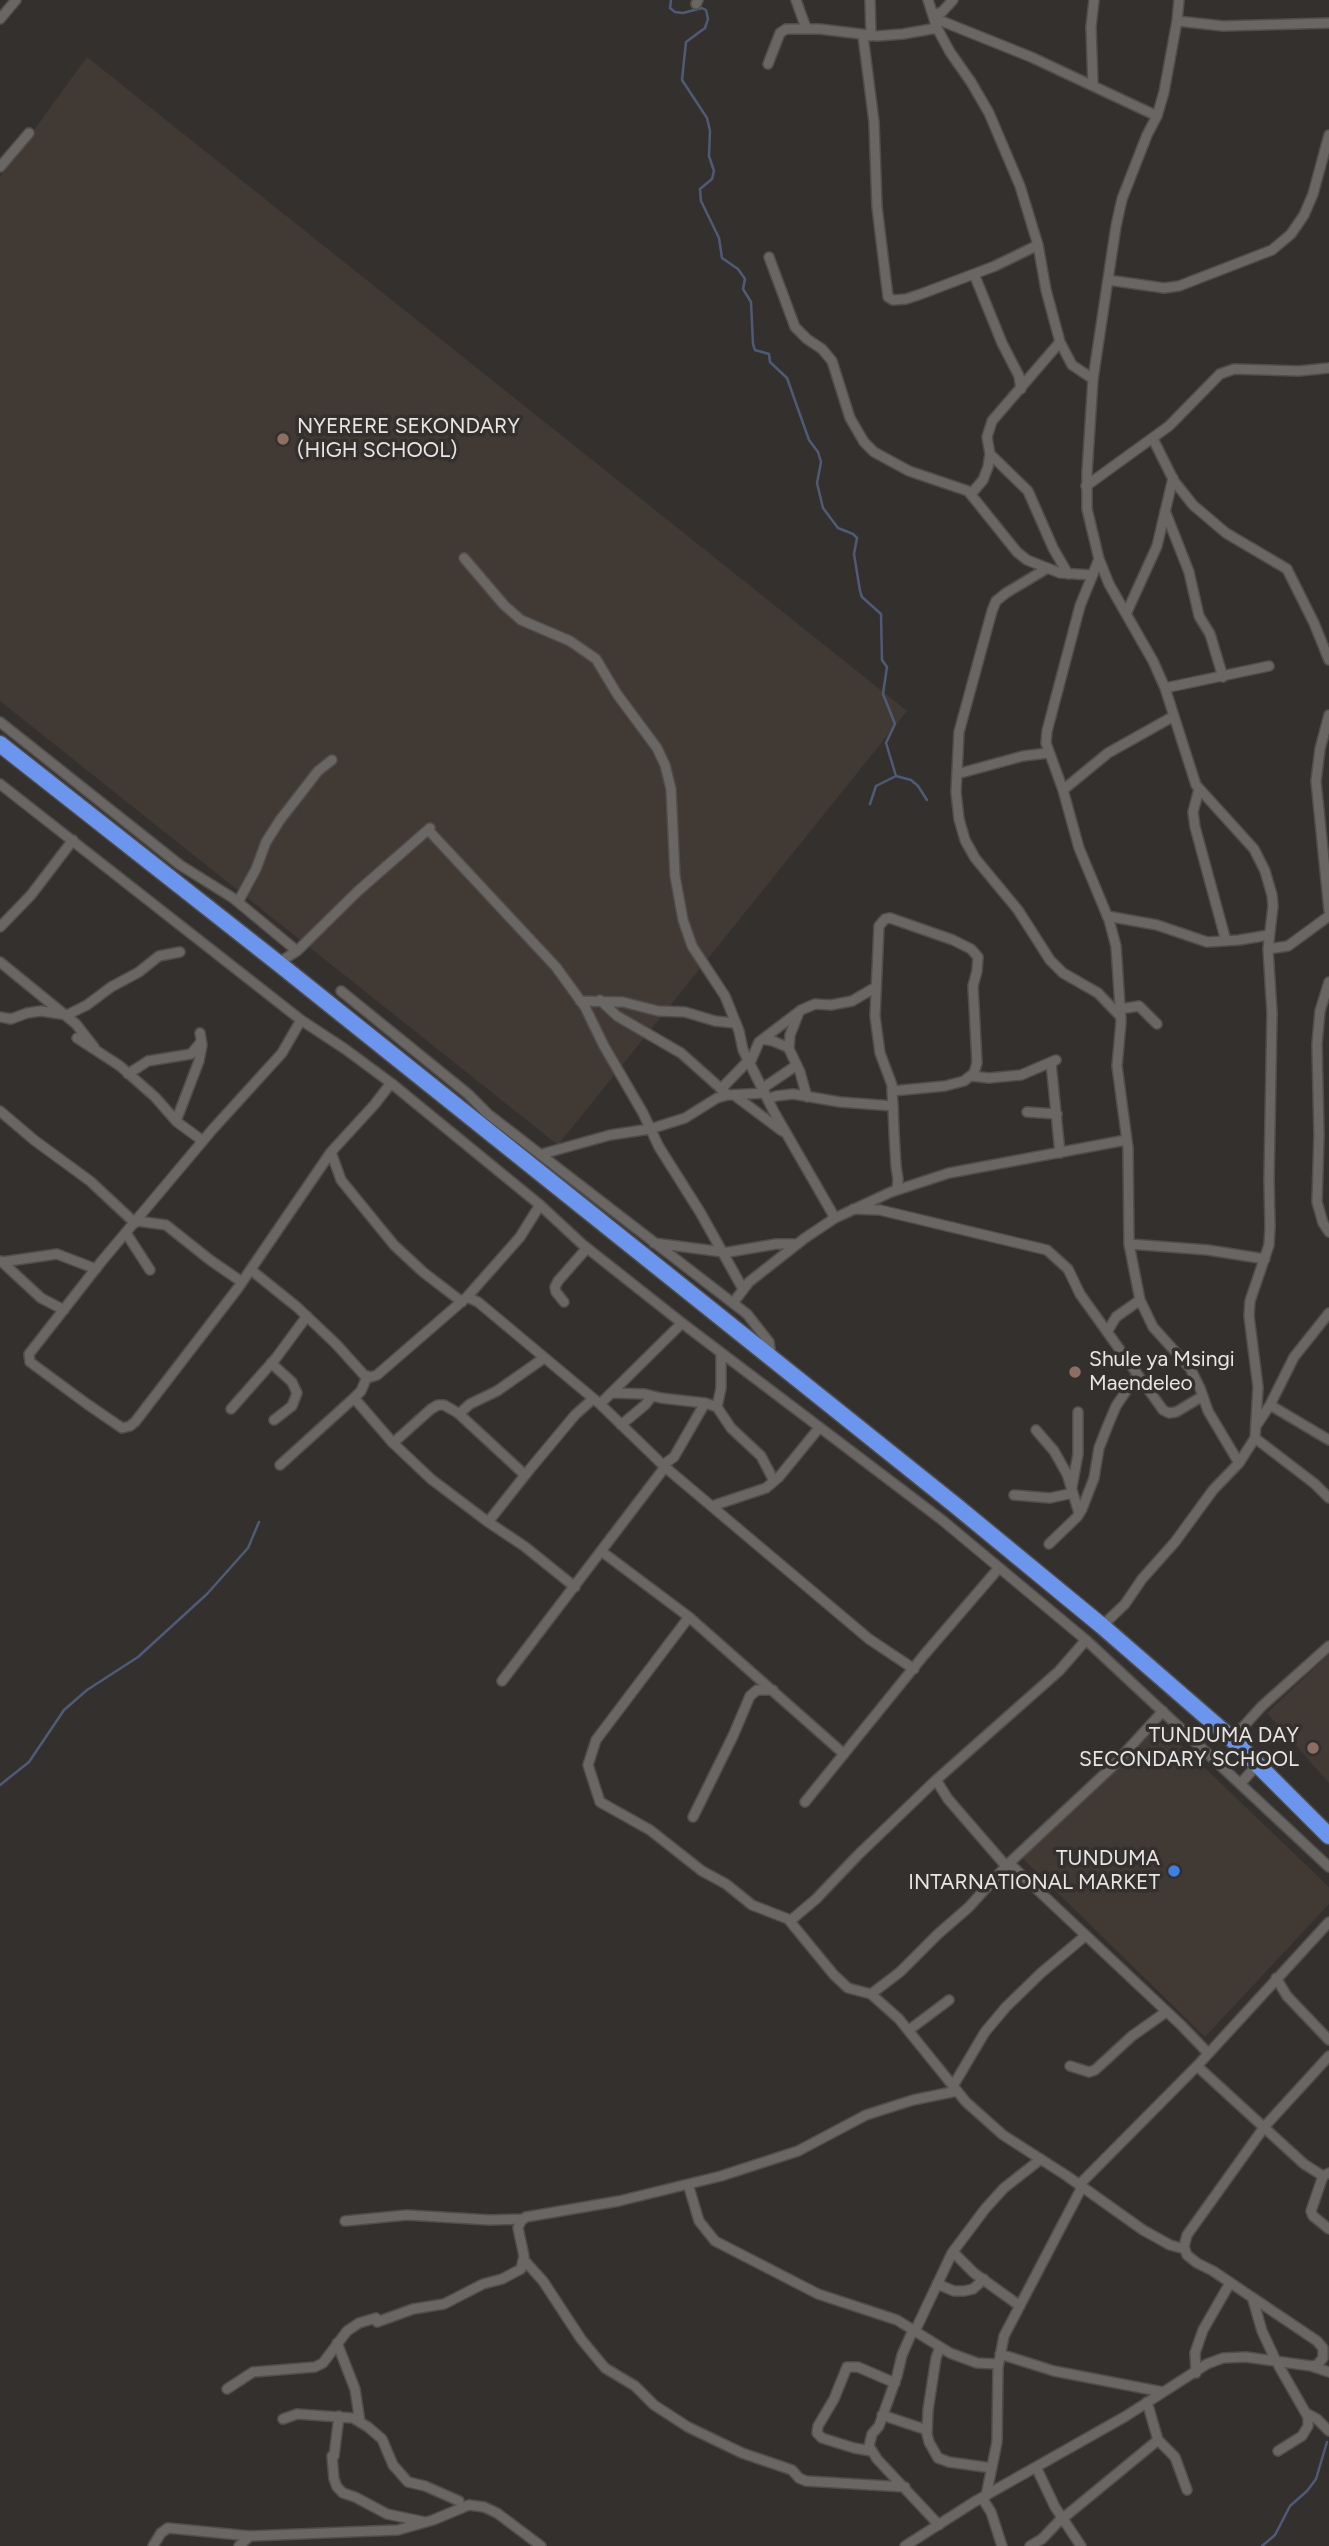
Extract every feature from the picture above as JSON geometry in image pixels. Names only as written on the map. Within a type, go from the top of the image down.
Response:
[{"type":"highway","points":[[0,744],[278,962],[989,1532],[1233,1739],[1329,1836]]},
{"type":"street","points":[[0,19],[16,0]]},
{"type":"street","points":[[796,0],[806,28]]},
{"type":"street","points":[[870,0],[867,36],[877,207],[888,298],[906,299],[974,274],[1038,246]]},
{"type":"street","points":[[928,0],[937,28],[989,113],[1020,186],[1038,246],[1060,342],[1072,365],[1093,379]]},
{"type":"street","points":[[933,16],[942,12],[953,0]]},
{"type":"street","points":[[1093,86],[1091,27],[1094,0]]},
{"type":"street","points":[[1101,1626],[1125,1604],[1142,1578],[1175,1542],[1213,1490],[1239,1463],[1255,1438],[1258,1387],[1249,1316],[1255,1281],[1265,1259],[1270,1227],[1272,1013],[1268,949],[1273,906],[1265,871],[1254,849],[1199,789],[1166,688],[1109,584],[1099,559],[1087,509],[1093,379],[1122,199],[1157,116],[1177,21],[1178,0]]},
{"type":"street","points":[[933,16],[1031,57],[1157,116]]},
{"type":"street","points":[[1177,21],[1223,26],[1329,23]]},
{"type":"street","points":[[768,64],[780,33],[786,29],[806,28],[867,36],[903,34],[937,28]]},
{"type":"street","points":[[0,167],[29,132]]},
{"type":"street","points":[[1108,280],[1164,288],[1179,286],[1272,250],[1291,234],[1304,215],[1314,194],[1329,135]]},
{"type":"street","points":[[769,257],[795,327],[832,361],[840,380],[845,406],[864,442],[885,460],[909,471],[962,488],[971,494],[1017,552],[1027,560],[1046,569],[1091,575]]},
{"type":"street","points":[[974,274],[997,333],[1018,376],[1021,389]]},
{"type":"street","points":[[971,494],[983,480],[988,467],[988,437],[992,421],[1060,342]]},
{"type":"street","points":[[1086,486],[1153,439],[1187,410],[1214,379],[1226,371],[1299,371],[1329,368]]},
{"type":"street","points":[[1153,439],[1173,478],[1192,505],[1226,533],[1287,569],[1329,660]]},
{"type":"street","points":[[990,454],[1028,491],[1053,548],[1068,574]]},
{"type":"street","points":[[1126,614],[1157,546],[1173,478]]},
{"type":"street","points":[[1165,511],[1189,572],[1199,616],[1212,639],[1223,677]]},
{"type":"street","points":[[464,558],[504,605],[521,620],[570,640],[596,659],[617,694],[657,748],[671,789],[675,876],[683,920],[692,946],[725,996],[765,1093],[835,1217]]},
{"type":"street","points":[[1099,559],[1080,606],[1047,731],[1048,753],[1063,790],[1079,848],[1107,916],[1116,946],[1121,1013],[1117,1066],[1126,1140],[1129,1244],[1140,1300],[1147,1320],[1190,1368],[1219,1431],[1239,1463]]},
{"type":"street","points":[[1046,569],[1006,593],[996,601],[992,611],[959,732],[959,819],[965,840],[975,858],[1018,910],[1055,965],[1063,973],[1098,993],[1121,1013]]},
{"type":"street","points":[[1166,688],[1269,666]]},
{"type":"street","points":[[1329,715],[1320,749],[1316,781],[1329,910]]},
{"type":"street","points":[[1063,790],[1108,753],[1174,716]]},
{"type":"street","points":[[0,722],[180,865],[237,902],[297,951]]},
{"type":"street","points":[[957,774],[1048,753]]},
{"type":"street","points":[[237,902],[256,869],[266,842],[280,820],[318,771],[332,760]]},
{"type":"street","points":[[0,784],[301,1020],[391,1083],[540,1205],[587,1248],[681,1323],[942,1520],[1086,1640],[1329,1867]]},
{"type":"street","points":[[1199,789],[1193,812],[1195,827],[1226,941]]},
{"type":"street","points":[[278,962],[297,951],[358,891],[431,831],[556,967],[580,1001],[650,1129],[743,1289]]},
{"type":"street","points":[[0,927],[30,895],[73,839]]},
{"type":"street","points":[[1107,916],[1157,925],[1200,940],[1226,941],[1269,935]]},
{"type":"street","points":[[1268,949],[1288,946],[1329,916]]},
{"type":"street","points":[[892,1091],[945,1086],[964,1081],[971,1076],[977,1063],[973,986],[978,957],[971,948],[890,918],[885,919],[879,926],[877,1040],[889,1072],[892,1091],[897,1190]]},
{"type":"street","points":[[0,1017],[11,1019],[27,1013],[41,1012],[67,1015],[139,972],[159,956],[180,952]]},
{"type":"street","points":[[0,962],[67,1015],[95,1049]]},
{"type":"street","points":[[1329,982],[1317,1028],[1324,1079],[1317,1202],[1323,1223],[1329,1232]]},
{"type":"street","points":[[728,1093],[750,1062],[759,1042],[799,1012],[815,1004],[831,1005],[852,1001],[876,988]]},
{"type":"street","points":[[341,991],[468,1094],[488,1114],[733,1303],[761,1330],[769,1342],[771,1356]]},
{"type":"street","points":[[600,1000],[617,1016],[681,1053],[728,1093],[787,1135]]},
{"type":"street","points":[[580,1001],[623,1002],[658,1011],[677,1011],[734,1023]]},
{"type":"street","points":[[1121,1013],[1139,1006],[1157,1024]]},
{"type":"street","points":[[799,1012],[790,1035],[789,1048],[807,1097]]},
{"type":"street","points":[[301,1020],[282,1053],[203,1141],[29,1354],[30,1362],[87,1404],[125,1428],[135,1422],[251,1270],[331,1152],[391,1083]]},
{"type":"street","points":[[128,1073],[148,1061],[191,1054],[201,1037],[199,1061],[176,1121]]},
{"type":"street","points":[[77,1038],[128,1073],[155,1097],[176,1121],[203,1141]]},
{"type":"street","points":[[763,1039],[789,1048]]},
{"type":"street","points":[[971,1076],[1021,1075],[1054,1062],[1060,1153]]},
{"type":"street","points":[[765,1093],[797,1065]]},
{"type":"street","points":[[542,1154],[610,1135],[650,1129],[685,1118],[728,1093],[765,1093],[893,1106]]},
{"type":"street","points":[[0,1111],[90,1181],[136,1222],[166,1225],[242,1282]]},
{"type":"street","points":[[1027,1112],[1057,1114]]},
{"type":"street","points":[[733,1303],[743,1289],[797,1244],[835,1217],[897,1190],[949,1172],[1126,1140]]},
{"type":"street","points":[[331,1152],[341,1180],[394,1245],[465,1300],[478,1302],[621,1424],[664,1466],[870,1639],[914,1669]]},
{"type":"street","points":[[367,1377],[377,1375],[465,1300],[520,1237],[540,1205]]},
{"type":"street","points":[[853,1209],[880,1210],[1047,1250],[1068,1269],[1080,1294],[1158,1405],[1169,1413],[1176,1412],[1203,1396]]},
{"type":"street","points":[[126,1233],[150,1270]]},
{"type":"street","points":[[653,1243],[723,1252],[776,1244],[797,1244]]},
{"type":"street","points":[[1129,1244],[1208,1250],[1265,1259]]},
{"type":"street","points":[[564,1302],[555,1292],[555,1287],[587,1248]]},
{"type":"street","points":[[1,1261],[57,1254],[96,1269]]},
{"type":"street","points":[[1,1261],[41,1298],[64,1310]]},
{"type":"street","points":[[251,1270],[307,1317],[367,1377]]},
{"type":"street","points":[[1107,1332],[1111,1323],[1140,1300]]},
{"type":"street","points":[[1255,1427],[1270,1405],[1294,1357],[1329,1313]]},
{"type":"street","points":[[232,1409],[307,1317]]},
{"type":"street","points":[[488,1522],[575,1415],[611,1393],[681,1323]]},
{"type":"street","points":[[717,1406],[721,1388],[720,1353]]},
{"type":"street","points":[[459,1414],[470,1404],[497,1391],[544,1359]]},
{"type":"street","points":[[271,1363],[292,1382],[297,1393],[292,1406],[274,1420]]},
{"type":"street","points":[[1049,1544],[1079,1513],[1094,1478],[1099,1448],[1108,1425],[1116,1406],[1137,1375]]},
{"type":"street","points":[[280,1465],[361,1391],[367,1377]]},
{"type":"street","points":[[611,1393],[717,1406],[731,1428],[761,1456],[774,1481]]},
{"type":"street","points":[[621,1424],[652,1396]]},
{"type":"street","points":[[354,1398],[393,1443],[431,1479],[524,1546],[575,1587]]},
{"type":"street","points":[[502,1681],[664,1466],[674,1457],[705,1403]]},
{"type":"street","points":[[393,1443],[438,1405],[450,1407],[525,1475]]},
{"type":"street","points":[[1270,1405],[1329,1440]]},
{"type":"street","points":[[1072,1490],[1078,1454],[1078,1412]]},
{"type":"street","points":[[712,1506],[766,1488],[819,1428]]},
{"type":"street","points":[[1036,1430],[1054,1451],[1072,1490],[1079,1513]]},
{"type":"street","points":[[1255,1438],[1329,1498]]},
{"type":"street","points":[[1014,1495],[1050,1498],[1072,1490]]},
{"type":"street","points":[[942,1520],[955,1505]]},
{"type":"street","points":[[975,1549],[989,1532]]},
{"type":"street","points":[[601,1551],[689,1617],[844,1754]]},
{"type":"street","points":[[805,1802],[998,1569]]},
{"type":"street","points":[[689,1617],[596,1740],[588,1765],[600,1802],[650,1830],[702,1871],[726,1884],[752,1905],[790,1921],[818,1957],[848,1988],[871,1994],[881,2001],[909,2030],[966,2102],[1003,2135],[1143,2230],[1170,2245],[1185,2249],[1197,2263],[1317,2341],[1324,2354],[1317,2365],[1311,2366]]},
{"type":"street","points":[[790,1921],[816,1899],[936,1780],[1059,1671],[1086,1640]]},
{"type":"street","points":[[1233,1739],[1262,1706],[1329,1646]]},
{"type":"street","points":[[693,1817],[750,1696],[757,1690],[773,1690]]},
{"type":"street","points":[[871,1994],[900,1972],[937,1934],[969,1908],[1008,1865],[1111,1768],[1163,1711]]},
{"type":"street","points":[[1240,1784],[1258,1764]]},
{"type":"street","points":[[936,1780],[948,1799],[1008,1865],[1207,2052]]},
{"type":"street","points":[[1002,2546],[984,2497],[996,2442],[999,2359],[1004,2336],[1080,2186],[1197,2066],[1329,1922]]},
{"type":"street","points":[[345,2221],[407,2215],[490,2220],[523,2219],[535,2214],[619,2201],[688,2184],[798,2151],[866,2115],[955,2088],[985,2032],[1006,2007],[1085,1936]]},
{"type":"street","points":[[1276,1978],[1287,1996],[1329,2040]]},
{"type":"street","points":[[909,2030],[949,2000]]},
{"type":"street","points":[[1070,2066],[1089,2072],[1096,2070],[1132,2036],[1166,2012]]},
{"type":"street","points":[[1185,2249],[1187,2235],[1265,2126],[1329,2056]]},
{"type":"street","points":[[1197,2066],[1304,2164],[1326,2175],[1311,2211],[1313,2216],[1329,2229]]},
{"type":"street","points":[[939,2525],[871,2451],[869,2446],[872,2434],[879,2426],[902,2355],[953,2252],[1004,2188],[1041,2159]]},
{"type":"street","points":[[688,2184],[699,2221],[715,2241],[818,2294],[897,2320],[940,2347],[977,2363],[999,2359],[1163,2392]]},
{"type":"street","points":[[227,2389],[253,2372],[315,2367],[323,2363],[353,2327],[389,2315],[444,2304],[521,2269],[524,2260],[518,2228],[523,2219]]},
{"type":"street","points":[[953,2252],[1020,2306]]},
{"type":"street","points":[[524,2260],[543,2281],[581,2339],[605,2368],[635,2386],[654,2405],[688,2427],[742,2452],[792,2470],[806,2481],[905,2487]]},
{"type":"street","points":[[937,2284],[954,2291],[964,2291],[973,2289],[984,2279]]},
{"type":"street","points":[[1196,2373],[1195,2353],[1203,2330],[1230,2283]]},
{"type":"street","points":[[1253,2300],[1262,2330],[1276,2361],[1306,2413],[1308,2426],[1302,2435],[1278,2451]]},
{"type":"street","points":[[337,2343],[355,2389],[360,2422]]},
{"type":"street","points":[[940,2347],[930,2386],[927,2430],[929,2442],[938,2458],[964,2466],[992,2468]]},
{"type":"street","points":[[905,2546],[921,2542],[939,2525],[984,2497],[1208,2364],[1223,2358],[1276,2361],[1311,2366],[1329,2372]]},
{"type":"street","points":[[871,2451],[822,2438],[817,2433],[818,2426],[834,2399],[847,2367],[858,2367],[895,2383]]},
{"type":"street","points":[[1147,2402],[1158,2440],[1175,2457],[1187,2490]]},
{"type":"street","points":[[1306,2413],[1329,2431]]},
{"type":"street","points":[[283,2418],[297,2414],[353,2418],[382,2439],[401,2477],[459,2501]]},
{"type":"street","points":[[882,2415],[927,2430]]},
{"type":"street","points":[[339,2416],[333,2456],[337,2487],[343,2493],[387,2514],[426,2522]]},
{"type":"street","points":[[1030,2546],[1042,2539],[1062,2518],[1158,2440]]},
{"type":"street","points":[[1036,2467],[1062,2518],[1081,2546]]},
{"type":"street","points":[[153,2546],[161,2533],[168,2528],[250,2536],[398,2530],[469,2505],[476,2505],[496,2513],[541,2546]]},
{"type":"street","points":[[239,2546],[250,2536]]},
{"type":"shaded area","name":"NYERERE SEKONDARY (HIGH SCHOOL)","points":[[87,57],[907,711],[558,1145],[0,701],[0,177]]},
{"type":"shaded area","name":"TUNDUMA DAY SECONDARY SCHOOL","points":[[1329,1654],[1329,1783],[1267,1713]]},
{"type":"shaded area","name":"TUNDUMA INTARNATIONAL MARKET","points":[[1158,1723],[1329,1887],[1329,1904],[1205,2037],[1019,1855]]},
{"type":"waterway","points":[[671,0],[670,8],[675,12],[683,13],[702,8],[706,10],[708,19],[705,28],[686,42],[682,80],[707,118],[710,131],[709,156],[714,171],[712,179],[700,189],[701,201],[719,238],[722,258],[738,269],[745,279],[743,289],[751,302],[755,350],[769,354],[770,362],[787,378],[809,440],[818,452],[821,462],[817,483],[823,508],[838,528],[857,538],[854,554],[860,591],[862,597],[881,614],[882,660],[887,667],[883,694],[895,724],[886,743],[896,776]]},
{"type":"waterway","points":[[870,804],[876,786],[896,776],[911,780],[927,800]]},
{"type":"waterway","points":[[0,1785],[29,1762],[64,1710],[87,1690],[138,1657],[207,1594],[248,1548],[259,1522]]},
{"type":"waterway","points":[[1262,2546],[1275,2535],[1290,2506],[1316,2479],[1327,2442]]},
{"type":"place","name":"NYERERE SEKONDARY (HIGH SCHOOL)","points":[[283,439]]},
{"type":"place","name":"Shule ya Msingi Maendeleo","points":[[1075,1372]]},
{"type":"place","name":"TUNDUMA DAY SECONDARY SCHOOL","points":[[1313,1748]]},
{"type":"place","name":"TUNDUMA INTARNATIONAL MARKET","points":[[1174,1871]]}]
